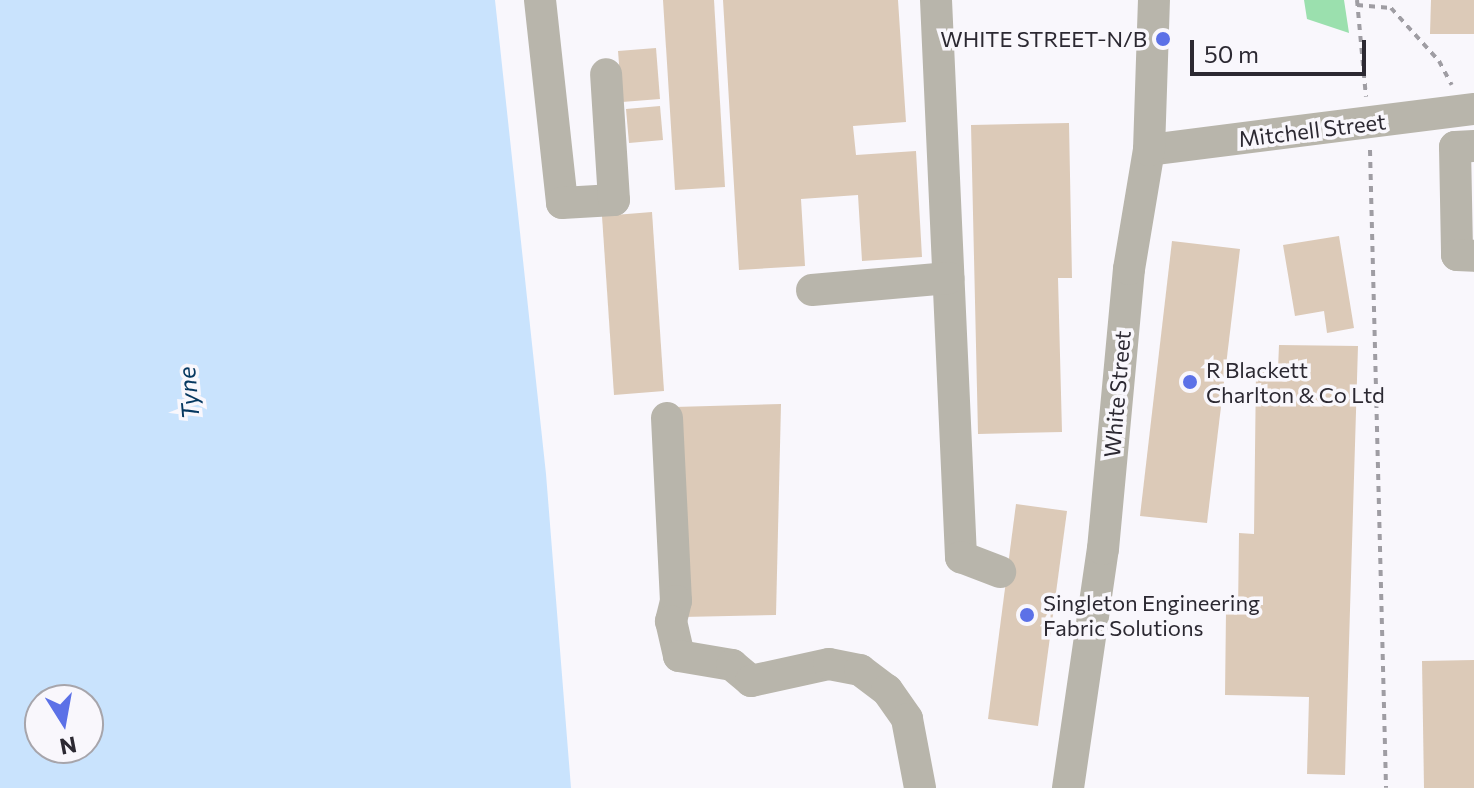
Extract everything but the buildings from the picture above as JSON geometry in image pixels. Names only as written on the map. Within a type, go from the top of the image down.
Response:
[{"type":"street","points":[[540,0],[562,203],[614,200],[606,74]]},
{"type":"street","points":[[936,0],[961,557],[1000,572]]},
{"type":"street","name":"White Street","points":[[1068,788],[1103,549],[1129,269],[1149,150],[1154,0]]},
{"type":"street","name":"Mitchell Street","points":[[1149,150],[1465,110]]},
{"type":"street","points":[[1474,146],[1455,147],[1457,255],[1474,256]]},
{"type":"street","points":[[812,290],[948,278]]},
{"type":"street","points":[[667,418],[676,601],[671,621],[679,656],[732,665],[751,681],[829,664],[860,670],[887,690],[907,719],[920,788]]},
{"type":"path","points":[[1360,24],[1357,2],[1391,8],[1451,78],[1465,110]]},
{"type":"path","points":[[1376,218],[1386,788]]},
{"type":"green space","points":[[1304,0],[1344,0],[1349,33],[1307,19]]},
{"type":"water","name":"Tyne","points":[[0,0],[495,0],[546,474],[571,788],[0,788]]},
{"type":"place","name":"WHITE STREET-N/B","points":[[1163,39]]},
{"type":"place","name":"R Blackett Charlton & Co Ltd","points":[[1190,382]]},
{"type":"place","name":"Singleton Engineering Fabric Solutions","points":[[1027,615]]}]
